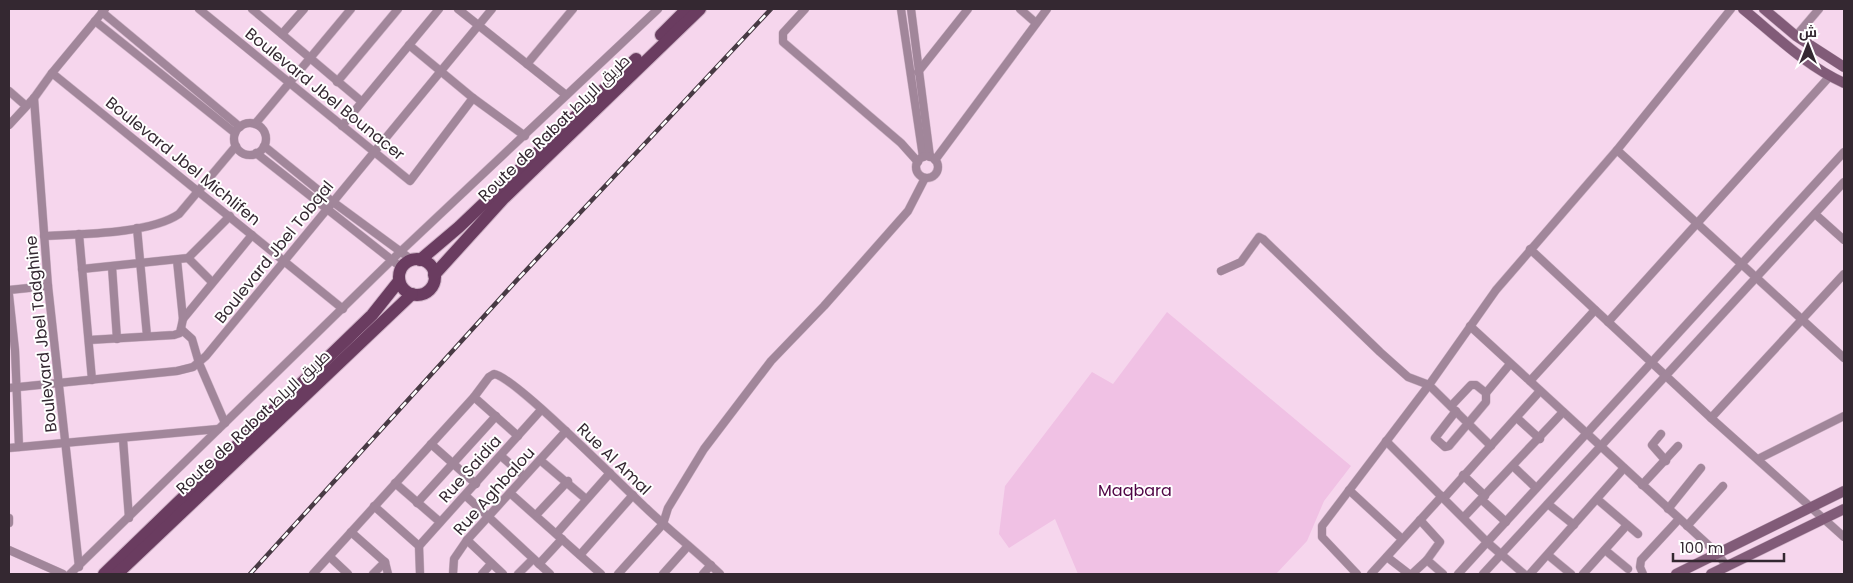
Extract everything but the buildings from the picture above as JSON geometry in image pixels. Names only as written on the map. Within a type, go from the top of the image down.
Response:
[{"type":"main road","name":"Route de Rabat طريق الرباط","points":[[406,262],[459,227],[687,9]]},
{"type":"main road","name":"Route de Rabat طريق الرباط","points":[[434,275],[503,199],[700,9]]},
{"type":"main road","points":[[406,262],[430,266],[434,275],[433,283],[429,290],[422,294],[412,294],[403,288],[399,281],[406,262]]},
{"type":"main road","name":"Route de Rabat طريق الرباط","points":[[104,574],[372,315],[399,281]]},
{"type":"main road","name":"Route de Rabat طريق الرباط","points":[[117,574],[412,294]]},
{"type":"street","name":"Boulevard Jbel Bounacer","points":[[200,9],[410,181],[473,98]]},
{"type":"street","points":[[252,9],[361,101]]},
{"type":"street","points":[[282,34],[304,9]]},
{"type":"street","points":[[255,124],[288,82],[310,59],[351,9]]},
{"type":"street","points":[[337,82],[398,9]]},
{"type":"street","points":[[342,126],[439,9]]},
{"type":"street","points":[[458,9],[566,94]]},
{"type":"street","name":"Boulevard Jbel Tobqal","points":[[199,363],[284,263],[332,202],[492,9]]},
{"type":"street","points":[[527,64],[573,9]]},
{"type":"street","points":[[399,253],[658,9]]},
{"type":"street","points":[[805,9],[783,33],[783,42],[901,143],[938,166],[936,172],[931,177],[925,178]]},
{"type":"street","points":[[901,9],[910,78],[926,159]]},
{"type":"street","points":[[911,9],[920,71],[926,159]]},
{"type":"street","points":[[910,78],[920,71],[968,9]]},
{"type":"street","points":[[1020,9],[1036,23]]},
{"type":"street","points":[[925,178],[917,171],[1047,9]]},
{"type":"street","points":[[1357,574],[1321,534],[1322,526],[1429,385],[1496,290],[1617,150],[1731,9]]},
{"type":"street","points":[[1743,9],[1764,29],[1830,76],[1844,83]]},
{"type":"street","points":[[1764,9],[1796,36],[1843,64]]},
{"type":"street","points":[[1796,36],[1819,9]]},
{"type":"street","points":[[9,125],[25,105],[34,98],[103,10],[238,130]]},
{"type":"street","points":[[95,20],[238,130]]},
{"type":"street","points":[[409,45],[440,72],[524,136]]},
{"type":"street","name":"Boulevard Jbel Michlifen","points":[[52,73],[343,309]]},
{"type":"street","points":[[1608,322],[1696,221],[1830,76]]},
{"type":"street","points":[[9,92],[25,105]]},
{"type":"street","name":"Boulevard Jbel Tadghine","points":[[34,98],[48,286],[67,442],[79,567]]},
{"type":"street","points":[[44,236],[137,228],[171,220],[179,214],[236,146],[238,130],[246,124],[255,124],[264,132],[264,146],[256,153]]},
{"type":"street","points":[[236,146],[245,153],[256,153],[326,210],[406,262]]},
{"type":"street","points":[[264,146],[332,202],[399,253],[406,262]]},
{"type":"street","points":[[1617,150],[1696,221],[1800,320],[1844,358]]},
{"type":"street","points":[[1458,574],[1536,488],[1588,435],[1740,264],[1844,152]]},
{"type":"street","points":[[618,574],[663,524],[668,508],[704,449],[771,361],[824,306],[908,211],[918,196],[925,178]]},
{"type":"street","points":[[1483,574],[1844,182]]},
{"type":"street","points":[[1815,214],[1844,240]]},
{"type":"street","points":[[82,269],[188,258],[230,216]]},
{"type":"street","points":[[137,228],[148,336]]},
{"type":"street","points":[[79,234],[92,380]]},
{"type":"street","points":[[183,319],[252,235]]},
{"type":"street","points":[[1221,271],[1241,262],[1259,237],[1263,239],[1408,378],[1429,385],[1491,446]]},
{"type":"street","points":[[1530,249],[1711,418],[1844,538]]},
{"type":"street","points":[[399,253],[406,262]]},
{"type":"street","points":[[188,258],[212,282]]},
{"type":"street","points":[[89,340],[174,335],[180,333],[183,319],[177,260]]},
{"type":"street","points":[[70,574],[343,309],[406,262]]},
{"type":"street","points":[[112,267],[117,339]]},
{"type":"street","points":[[1711,418],[1844,274]]},
{"type":"street","points":[[9,290],[48,286]]},
{"type":"street","points":[[9,295],[13,421],[19,447]]},
{"type":"street","points":[[1530,381],[1595,310]]},
{"type":"street","points":[[1470,326],[1718,554],[1727,567]]},
{"type":"street","points":[[181,329],[192,339],[199,363],[225,423]]},
{"type":"street","points":[[12,388],[176,371],[199,363]]},
{"type":"street","points":[[1486,393],[1476,385],[1471,385],[1436,435],[1435,438],[1438,442],[1445,447],[1449,446],[1486,402],[1486,393],[1510,364]]},
{"type":"street","name":"Rue Al Amal","points":[[474,397],[486,380],[494,374],[501,375],[566,431],[663,524],[720,574]]},
{"type":"street","points":[[1371,574],[1540,391]]},
{"type":"street","points":[[313,574],[474,397],[518,436]]},
{"type":"street","name":"Rue Saidia","points":[[419,546],[466,496],[541,410]]},
{"type":"street","points":[[1464,517],[1540,439],[1563,412]]},
{"type":"street","points":[[417,503],[496,416]]},
{"type":"street","points":[[1758,459],[1844,416]]},
{"type":"street","points":[[1517,418],[1540,439]]},
{"type":"street","points":[[9,448],[218,429]]},
{"type":"street","name":"Rue Aghbalou","points":[[453,574],[454,559],[467,540],[566,431]]},
{"type":"street","points":[[1661,434],[1652,445],[1666,461]]},
{"type":"street","points":[[123,439],[129,518]]},
{"type":"street","points":[[1386,441],[1488,542],[1524,574]]},
{"type":"street","points":[[431,444],[476,484]]},
{"type":"street","points":[[1642,485],[1678,446]]},
{"type":"street","points":[[501,456],[524,476]]},
{"type":"street","points":[[540,460],[586,499]]},
{"type":"street","points":[[1512,466],[1536,488]]},
{"type":"street","points":[[1530,574],[1624,468]]},
{"type":"street","points":[[1668,509],[1701,468]]},
{"type":"street","points":[[518,574],[536,561],[560,536],[586,499],[610,473]]},
{"type":"street","points":[[1463,475],[1506,522]]},
{"type":"street","points":[[536,514],[568,482]]},
{"type":"street","points":[[395,483],[440,522]]},
{"type":"street","points":[[1687,526],[1723,486]]},
{"type":"street","points":[[1349,490],[1402,539]]},
{"type":"street","points":[[1676,574],[1844,491]]},
{"type":"street","points":[[510,492],[601,574]]},
{"type":"street","points":[[580,555],[633,495]]},
{"type":"street","points":[[466,496],[550,574]]},
{"type":"street","points":[[1597,499],[1638,534]]},
{"type":"street","points":[[1548,504],[1574,525]]},
{"type":"street","points":[[374,506],[419,546],[420,574]]},
{"type":"street","points":[[1711,574],[1844,509]]},
{"type":"street","points":[[9,518],[9,523]]},
{"type":"street","points":[[1643,574],[1640,567],[1641,560],[1680,519]]},
{"type":"street","points":[[1387,556],[1410,574],[1427,560],[1440,542],[1420,520]]},
{"type":"street","points":[[1583,574],[1627,525]]},
{"type":"street","points":[[351,532],[385,562],[388,574]]},
{"type":"street","points":[[467,540],[503,574]]},
{"type":"street","points":[[662,574],[688,546]]},
{"type":"street","points":[[9,550],[63,574]]},
{"type":"street","points":[[1605,550],[1628,569]]},
{"type":"street","points":[[1548,555],[1571,574]]},
{"type":"street","points":[[330,557],[348,574]]},
{"type":"street","points":[[1427,560],[1443,574]]},
{"type":"street","points":[[373,574],[385,562]]},
{"type":"street","points":[[482,574],[491,564]]},
{"type":"street","points":[[703,574],[711,565]]},
{"type":"green space","name":"Maqbara","points":[[1167,312],[1351,466],[1324,501],[1307,541],[1276,574],[1078,574],[1055,519],[1009,548],[999,534],[1005,486],[1092,372],[1113,384]]},
{"type":"railway","points":[[250,574],[517,280],[771,9]]}]
